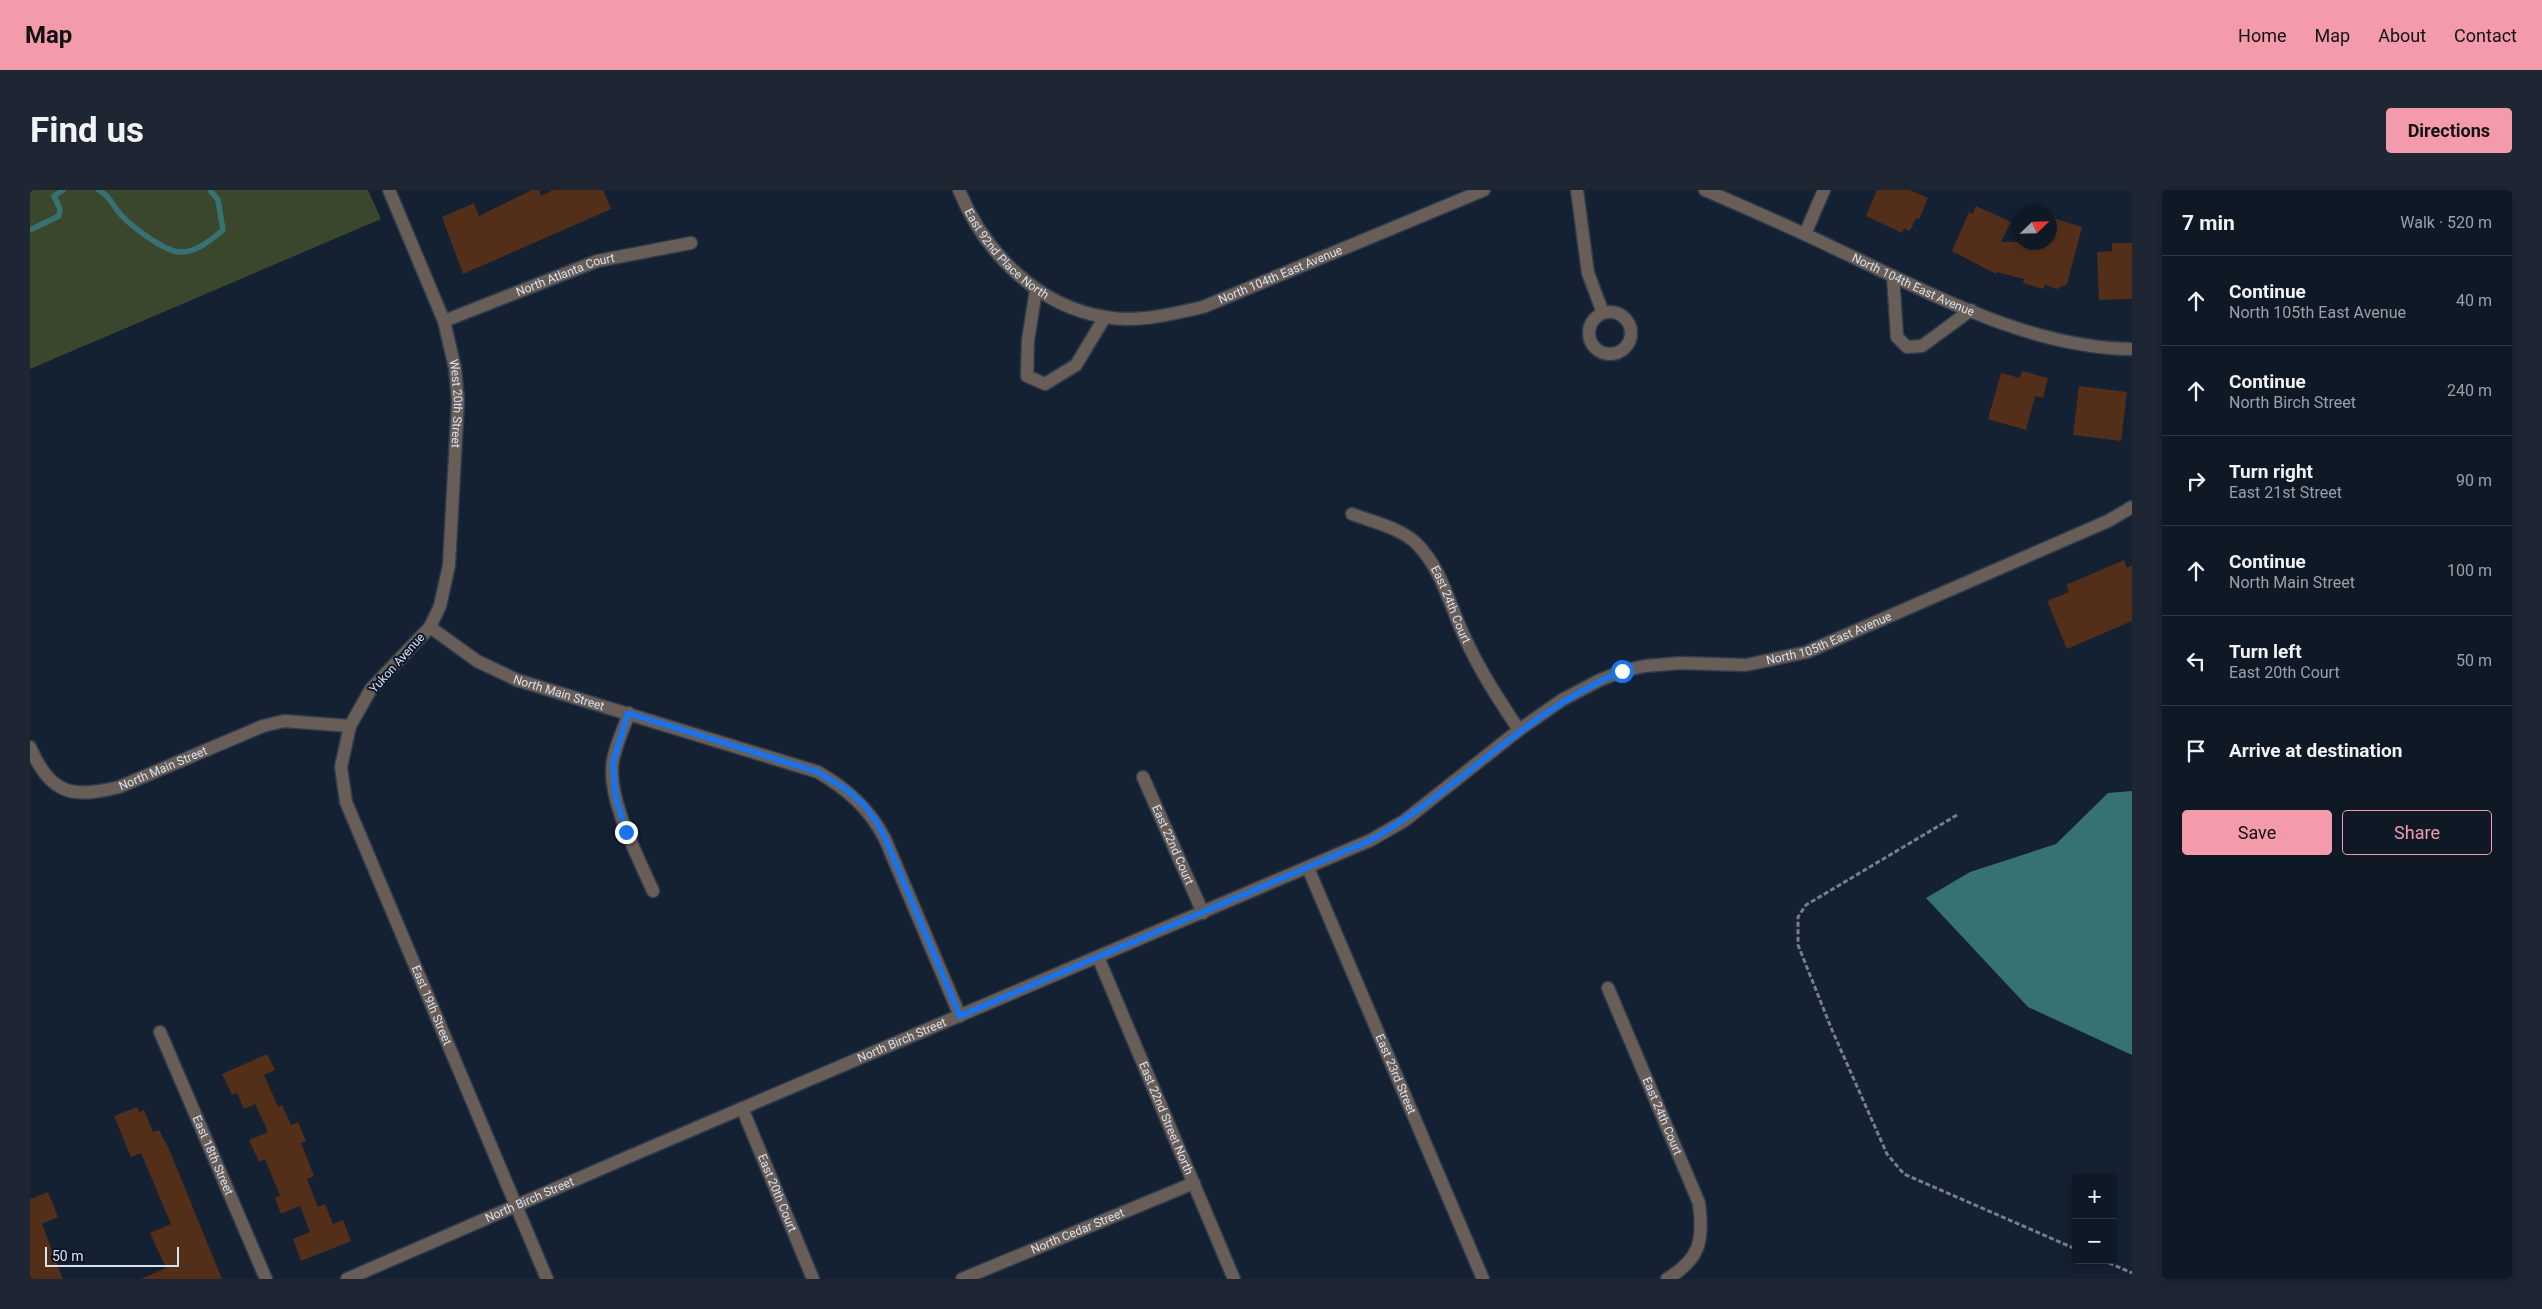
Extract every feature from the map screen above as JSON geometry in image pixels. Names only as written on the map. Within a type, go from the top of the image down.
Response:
[{"type":"street","name":"West 20th Street","points":[[389,190],[444,321],[455,368],[458,401],[449,565],[440,606],[430,627]]},
{"type":"street","name":"East 92nd Place North","points":[[959,190],[996,254],[1036,290],[1068,305]]},
{"type":"street","name":"North 104th East Avenue","points":[[1068,305],[1105,317],[1156,317],[1203,307],[1484,190]]},
{"type":"street","points":[[1577,190],[1588,273],[1602,313]]},
{"type":"street","name":"North 104th East Avenue","points":[[1705,190],[1971,310],[2054,338],[2094,346],[2132,349]]},
{"type":"street","points":[[1805,234],[1824,190]]},
{"type":"street","name":"North Atlanta Court","points":[[444,321],[597,261],[691,243]]},
{"type":"street","points":[[1893,276],[1897,337],[1907,347],[1922,346],[1971,310]]},
{"type":"street","points":[[1036,290],[1028,340],[1026,376],[1045,384],[1076,365],[1105,317]]},
{"type":"street","name":"North 105th East Avenue","points":[[1519,730],[1562,700],[1622,671],[1645,666],[1682,663],[1746,665],[1807,652],[2108,522],[2132,507]]},
{"type":"street","name":"East 24th Court","points":[[1352,514],[1397,532],[1416,543],[1432,560],[1464,638],[1490,686],[1519,730]]},
{"type":"street","name":"North Main Street","points":[[430,627],[464,653],[497,672],[818,772],[847,790],[864,805],[876,821],[885,838],[960,1016]]},
{"type":"street","name":"Yukon Avenue","points":[[350,726],[371,689],[430,627]]},
{"type":"street","points":[[628,713],[613,762],[615,794],[626,832],[653,891]]},
{"type":"street","name":"North Main Street","points":[[30,747],[39,768],[49,779],[63,788],[78,794],[96,793],[119,787],[263,726],[284,721],[319,722],[350,726]]},
{"type":"street","name":"East 19th Street","points":[[350,726],[341,767],[346,802],[547,1279]]},
{"type":"street","name":"North Birch Street","points":[[347,1279],[742,1108],[1371,840],[1404,821],[1519,730]]},
{"type":"street","name":"East 22nd Court","points":[[1144,777],[1202,913]]},
{"type":"street","name":"East 23rd Street","points":[[1308,868],[1483,1279]]},
{"type":"street","name":"East 22nd Street North","points":[[1098,956],[1234,1279]]},
{"type":"street","name":"East 24th Court","points":[[1608,988],[1699,1204],[1702,1226],[1694,1258],[1682,1270],[1667,1279]]},
{"type":"street","name":"East 18th Street","points":[[160,1032],[266,1279]]},
{"type":"street","name":"East 20th Court","points":[[742,1108],[813,1279]]},
{"type":"street","name":"North Cedar Street","points":[[962,1279],[1194,1183]]},
{"type":"path","points":[[1957,815],[1806,905],[1798,917],[1798,945],[1832,1030],[1887,1154],[1904,1174],[2072,1247]]},
{"type":"path","points":[[2111,1264],[2132,1274]]},
{"type":"shaded area","points":[[30,190],[368,190],[381,219],[30,369]]},
{"type":"shaded area","points":[[2132,791],[2132,1055],[2028,1007],[1926,898],[1970,872],[2056,844],[2108,793]]},
{"type":"building","points":[[532,190],[539,190],[541,196],[553,190],[603,190],[611,209],[463,274],[442,217],[474,203],[479,216]]},
{"type":"building","points":[[1877,190],[1910,190],[1928,198],[1919,219],[1916,218],[1910,231],[1904,228],[1902,233],[1866,216]]},
{"type":"building","points":[[1976,206],[2011,222],[2001,242],[2012,242],[2012,250],[2057,250],[2057,219],[2082,227],[2067,284],[2057,289],[2045,285],[2043,289],[2023,283],[2024,279],[1997,272],[1996,274],[1952,251],[1969,212],[1973,214]]},
{"type":"building","points":[[2112,243],[2132,243],[2132,299],[2099,300],[2097,252],[2112,251]]},
{"type":"building","points":[[2022,371],[2048,378],[2043,398],[2035,396],[2026,430],[1988,419],[2001,373],[2020,378]]},
{"type":"building","points":[[2079,386],[2127,392],[2121,441],[2073,435]]},
{"type":"building","points":[[2124,560],[2127,568],[2132,565],[2132,621],[2067,649],[2047,601],[2069,592],[2066,585]]},
{"type":"building","points":[[267,1054],[275,1070],[264,1075],[278,1107],[282,1105],[291,1125],[298,1122],[306,1141],[301,1143],[314,1176],[307,1179],[318,1207],[325,1204],[333,1224],[343,1220],[351,1241],[301,1261],[293,1239],[310,1232],[300,1206],[281,1214],[275,1198],[280,1196],[265,1159],[259,1162],[249,1140],[268,1132],[255,1104],[244,1109],[237,1093],[232,1095],[222,1074]]},
{"type":"building","points":[[137,1107],[139,1112],[144,1110],[153,1132],[159,1130],[169,1149],[222,1279],[141,1279],[166,1268],[150,1233],[171,1224],[141,1153],[131,1157],[114,1116]]},
{"type":"building","points":[[48,1192],[58,1217],[42,1224],[63,1279],[30,1279],[30,1196],[31,1199]]},
{"type":"waterway","points":[[30,230],[59,216],[60,209],[54,196],[63,190]]},
{"type":"waterway","points":[[99,190],[109,198],[121,215],[140,232],[166,248],[180,252],[198,248],[223,230],[218,200],[210,190]]},
{"type":"route","points":[[626,832],[615,794],[613,762],[628,713],[818,772],[847,790],[864,805],[876,821],[885,838],[960,1016],[1371,840],[1404,821],[1519,730],[1562,700],[1622,671]]}]
